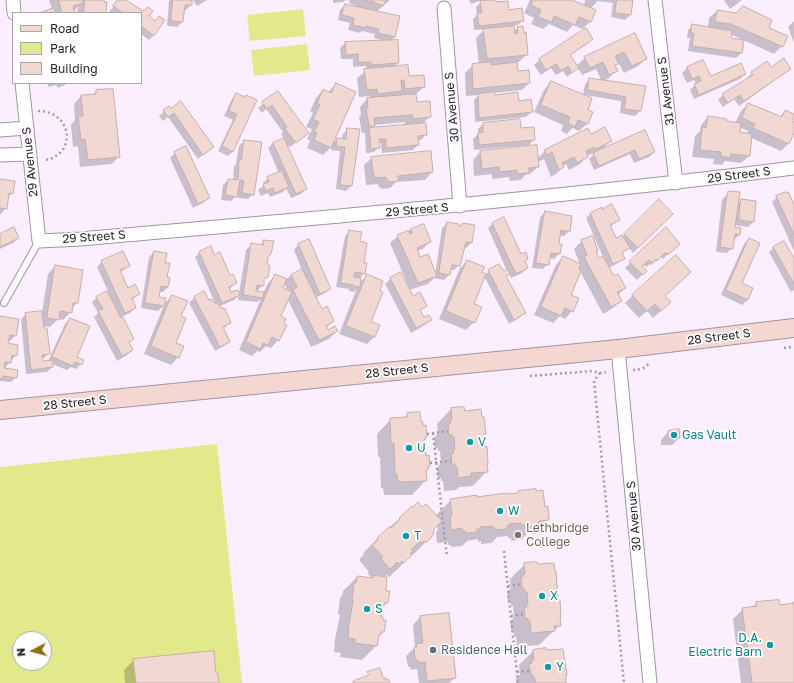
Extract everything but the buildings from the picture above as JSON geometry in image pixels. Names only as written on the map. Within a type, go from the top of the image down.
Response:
[{"type":"street","points":[[13,0],[14,12]]},
{"type":"street","name":"31 Avenue S","points":[[655,0],[676,183]]},
{"type":"street","name":"30 Avenue S","points":[[444,8],[460,206]]},
{"type":"street","name":"29 Avenue S","points":[[22,84],[39,241]]},
{"type":"street","points":[[0,130],[27,128]]},
{"type":"street","points":[[0,155],[30,158]]},
{"type":"street","name":"29 Street S","points":[[39,241],[460,206],[676,183],[794,168]]},
{"type":"street","name":"28 Street S","points":[[0,410],[618,349],[794,328]]},
{"type":"street","name":"30 Avenue S","points":[[618,349],[650,683]]},
{"type":"lane","points":[[4,303],[39,241]]},
{"type":"path","points":[[25,112],[46,111],[54,114],[61,119],[67,134],[63,149],[58,155],[50,159],[30,158]]},
{"type":"path","points":[[600,373],[594,381],[624,683]]},
{"type":"path","points":[[427,434],[448,431]]},
{"type":"path","points":[[433,433],[447,557]]},
{"type":"path","points":[[430,463],[451,461]]},
{"type":"path","points":[[504,551],[518,683]]},
{"type":"path","points":[[508,586],[521,584]]},
{"type":"path","points":[[511,616],[524,614]]},
{"type":"path","points":[[517,672],[530,671]]},
{"type":"green space","points":[[303,9],[306,36],[250,41],[247,15]]},
{"type":"green space","points":[[307,44],[310,70],[254,76],[251,50]]},
{"type":"green space","points":[[217,444],[242,683],[0,683],[0,467]]},
{"type":"place","name":"Gas Vault","points":[[674,435]]},
{"type":"place","name":"V","points":[[470,442]]},
{"type":"place","name":"U","points":[[409,448]]},
{"type":"place","name":"W","points":[[500,511]]},
{"type":"place","name":"Lethbridge College","points":[[518,535]]},
{"type":"place","name":"T","points":[[406,536]]},
{"type":"place","name":"X","points":[[542,596]]},
{"type":"place","name":"S","points":[[367,609]]},
{"type":"place","name":"D.A. Electric Barn","points":[[770,645]]},
{"type":"place","name":"Residence Hall","points":[[433,650]]},
{"type":"place","name":"Y","points":[[548,667]]}]
